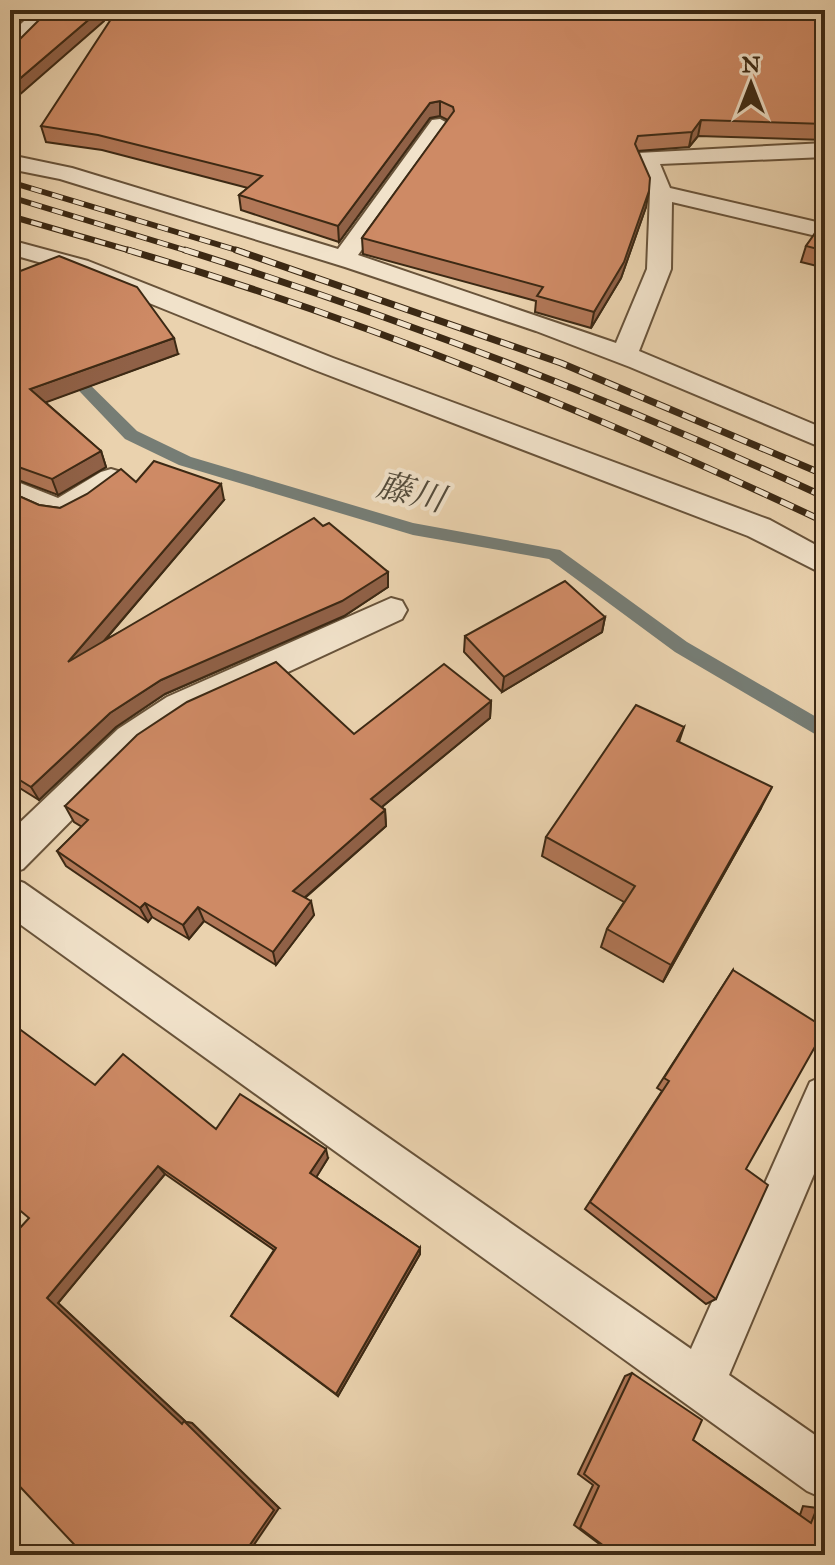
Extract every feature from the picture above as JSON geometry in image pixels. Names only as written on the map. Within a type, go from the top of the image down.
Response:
[{"type":"street","points":[[12,44],[49,10]]},
{"type":"lane","points":[[344,257],[440,125]]},
{"type":"lane","points":[[624,355],[659,269],[661,193],[646,158],[825,150]]},
{"type":"lane","points":[[10,162],[64,173],[441,288],[624,355],[825,440]]},
{"type":"lane","points":[[661,193],[825,231]]},
{"type":"lane","points":[[10,247],[79,266],[338,370],[759,528],[825,564]]},
{"type":"lane","points":[[10,489],[60,511],[111,479]]},
{"type":"lane","points":[[10,857],[130,739],[179,707],[391,610]]},
{"type":"lane","points":[[10,895],[825,1473]]},
{"type":"lane","points":[[700,1386],[825,1097]]},
{"type":"building","points":[[49,10],[100,10],[10,87],[10,43],[17,42]]},
{"type":"building","points":[[117,10],[352,10],[401,20],[407,10],[825,10],[825,124],[701,120],[692,132],[638,136],[635,144],[650,178],[649,191],[624,262],[594,312],[537,296],[543,287],[362,238],[454,111],[453,107],[440,101],[430,103],[338,226],[239,195],[262,176],[98,135],[41,126]]},
{"type":"building","points":[[822,223],[825,224],[825,251],[806,246]]},
{"type":"building","points":[[59,256],[137,287],[174,338],[30,389],[101,451],[52,479],[10,464],[10,275]]},
{"type":"building","points":[[154,461],[221,484],[68,662],[314,518],[323,526],[329,523],[388,572],[342,601],[161,680],[110,713],[31,787],[10,774],[10,492],[39,505],[60,508],[87,494],[121,469],[136,482]]},
{"type":"building","points":[[565,581],[605,617],[504,677],[465,636]]},
{"type":"building","points":[[276,662],[354,734],[444,664],[491,701],[371,799],[385,810],[293,891],[311,901],[273,952],[198,907],[183,925],[145,903],[140,908],[57,851],[88,820],[65,806],[137,735],[187,702]]},
{"type":"building","points":[[636,705],[684,727],[677,741],[772,787],[671,965],[607,929],[635,886],[546,837]]},
{"type":"building","points":[[733,970],[825,1029],[746,1169],[768,1185],[716,1299],[590,1202],[669,1081],[664,1078]]},
{"type":"building","points":[[10,1022],[95,1085],[123,1054],[216,1129],[240,1094],[326,1149],[310,1173],[420,1248],[336,1394],[231,1316],[276,1248],[158,1166],[47,1298],[182,1424],[184,1421],[274,1510],[243,1555],[84,1555],[10,1476],[10,1239],[29,1218],[10,1202]]},
{"type":"building","points":[[632,1373],[702,1420],[693,1440],[811,1523],[817,1508],[825,1513],[825,1555],[616,1555],[580,1528],[599,1486],[584,1474]]},
{"type":"waterway","name":"藤川","points":[[67,370],[131,435],[185,461],[413,529],[554,554],[681,647],[825,732]]},
{"type":"railway","points":[[10,182],[243,252]]},
{"type":"railway","points":[[10,197],[191,252]]},
{"type":"railway","points":[[10,216],[135,252]]},
{"type":"railway","points":[[128,250],[307,308],[482,372],[654,444],[825,522]]},
{"type":"railway","points":[[185,250],[348,304],[509,363],[825,497]]},
{"type":"railway","points":[[236,250],[561,363],[825,475]]}]
